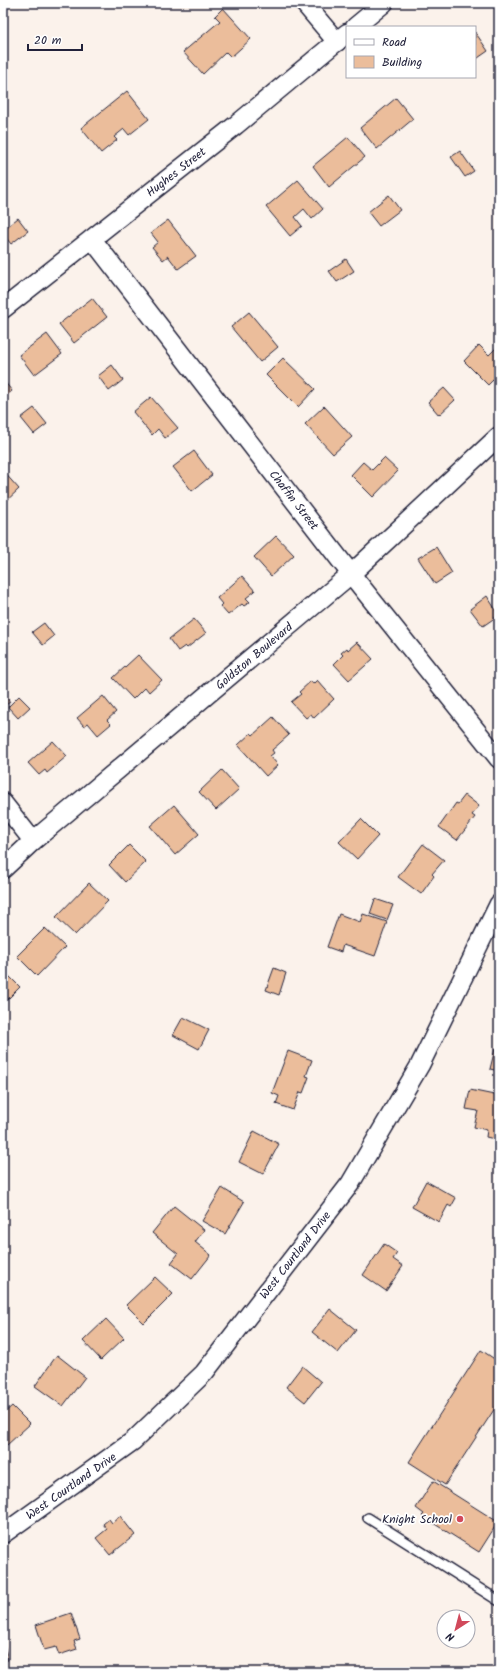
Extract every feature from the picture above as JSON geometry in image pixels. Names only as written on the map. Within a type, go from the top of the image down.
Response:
[{"type":"street","points":[[304,3],[342,38]]},
{"type":"street","points":[[356,26],[384,3]]},
{"type":"street","name":"Hughes Street","points":[[3,309],[242,120],[342,38]]},
{"type":"street","name":"Chaffin Street","points":[[92,239],[351,574],[499,759]]},
{"type":"street","name":"Goldston Boulevard","points":[[3,869],[33,841],[351,574],[499,436]]},
{"type":"street","points":[[3,803],[33,841]]},
{"type":"street","name":"West Courtland Drive","points":[[3,1534],[133,1441],[204,1373],[350,1184],[420,1065],[499,904]]},
{"type":"lane","points":[[368,1518],[499,1601]]},
{"type":"building","points":[[491,3],[499,3],[499,13]]},
{"type":"building","points":[[223,8],[251,39],[231,57],[226,52],[203,74],[183,52],[220,21],[215,16]]},
{"type":"building","points":[[476,33],[488,51],[476,59]]},
{"type":"building","points":[[127,91],[149,119],[129,135],[124,129],[114,137],[117,140],[101,153],[81,128]]},
{"type":"building","points":[[396,98],[413,119],[377,149],[360,128]]},
{"type":"building","points":[[348,137],[365,157],[329,187],[313,166]]},
{"type":"building","points":[[460,151],[474,171],[465,177],[451,157]]},
{"type":"building","points":[[298,180],[323,209],[312,219],[304,209],[295,217],[302,226],[290,236],[266,207]]},
{"type":"building","points":[[389,195],[400,210],[379,226],[368,212]]},
{"type":"building","points":[[18,218],[28,231],[11,244],[3,234],[3,230]]},
{"type":"building","points":[[168,220],[196,256],[178,269],[168,256],[163,260],[152,247],[158,242],[151,233]]},
{"type":"building","points":[[346,259],[354,271],[337,282],[329,271]]},
{"type":"building","points":[[92,298],[107,317],[74,343],[59,324]]},
{"type":"building","points":[[249,312],[278,347],[260,362],[231,327]]},
{"type":"building","points":[[47,334],[62,354],[34,375],[19,355]]},
{"type":"building","points":[[479,345],[489,355],[499,345],[499,374],[488,385],[464,361]]},
{"type":"building","points":[[283,358],[315,389],[298,407],[266,375]]},
{"type":"building","points":[[112,365],[123,380],[109,391],[98,376]]},
{"type":"building","points":[[3,381],[12,391],[3,398]]},
{"type":"building","points":[[444,388],[455,400],[439,415],[428,402]]},
{"type":"building","points":[[151,397],[178,428],[165,438],[158,429],[152,435],[133,412]]},
{"type":"building","points":[[324,406],[352,437],[333,454],[305,424]]},
{"type":"building","points":[[34,408],[47,424],[34,434],[21,418]]},
{"type":"building","points":[[194,451],[212,475],[192,491],[173,467]]},
{"type":"building","points":[[384,458],[398,471],[373,497],[351,475],[363,462],[372,470]]},
{"type":"building","points":[[3,471],[19,489],[3,504]]},
{"type":"building","points":[[276,536],[294,555],[271,576],[254,557]]},
{"type":"building","points":[[436,547],[452,573],[435,584],[418,558]]},
{"type":"building","points":[[242,576],[255,591],[246,598],[250,602],[244,606],[242,604],[228,615],[220,606],[222,604],[217,598]]},
{"type":"building","points":[[487,596],[499,615],[483,626],[470,609]]},
{"type":"building","points":[[194,619],[206,633],[187,648],[185,646],[178,651],[169,639]]},
{"type":"building","points":[[44,623],[54,636],[43,645],[32,632]]},
{"type":"building","points":[[357,642],[373,659],[349,680],[334,664],[343,655],[341,653],[347,648],[348,650]]},
{"type":"building","points":[[138,655],[162,680],[149,692],[145,687],[133,699],[113,678]]},
{"type":"building","points":[[317,680],[334,699],[314,718],[311,714],[306,718],[291,702],[301,694],[299,692],[311,681],[313,684]]},
{"type":"building","points":[[3,693],[10,702],[3,707]]},
{"type":"building","points":[[19,696],[30,707],[18,718],[8,707]]},
{"type":"building","points":[[103,696],[116,712],[107,720],[111,724],[98,735],[88,723],[84,726],[77,718]]},
{"type":"building","points":[[273,717],[289,735],[272,750],[274,753],[270,756],[278,765],[266,776],[238,745],[251,733],[253,735]]},
{"type":"building","points":[[53,741],[67,756],[47,773],[45,770],[39,775],[28,763]]},
{"type":"building","points":[[222,770],[239,789],[216,810],[199,792]]},
{"type":"building","points":[[465,795],[479,806],[472,815],[475,817],[457,840],[439,827],[456,803],[458,804]]},
{"type":"building","points":[[174,805],[199,834],[175,855],[150,826]]},
{"type":"building","points":[[361,819],[378,836],[357,859],[339,842]]},
{"type":"building","points":[[423,844],[444,860],[432,874],[434,876],[421,894],[398,877]]},
{"type":"building","points":[[129,845],[146,862],[125,882],[109,865]]},
{"type":"building","points":[[89,883],[108,901],[75,935],[56,917]]},
{"type":"building","points":[[375,899],[393,905],[387,920],[370,914]]},
{"type":"building","points":[[339,914],[360,922],[363,914],[387,922],[375,956],[343,945],[341,952],[327,947]]},
{"type":"building","points":[[45,928],[65,947],[37,976],[17,956]]},
{"type":"building","points":[[274,968],[286,973],[279,995],[266,990]]},
{"type":"building","points":[[9,976],[20,987],[3,1004],[3,980],[4,981]]},
{"type":"building","points":[[183,1017],[209,1030],[199,1049],[173,1035]]},
{"type":"building","points":[[495,1049],[499,1050],[499,1071],[490,1069]]},
{"type":"building","points":[[288,1051],[312,1060],[306,1076],[309,1077],[303,1093],[300,1092],[293,1110],[276,1104],[279,1096],[272,1093]]},
{"type":"building","points":[[470,1090],[499,1096],[499,1140],[486,1137],[487,1130],[474,1127],[478,1111],[466,1109]]},
{"type":"building","points":[[254,1131],[279,1144],[263,1174],[239,1162]]},
{"type":"building","points":[[426,1181],[456,1198],[451,1207],[448,1205],[439,1222],[412,1207]]},
{"type":"building","points":[[222,1188],[244,1202],[225,1234],[202,1221]]},
{"type":"building","points":[[174,1206],[204,1230],[195,1242],[211,1255],[192,1279],[171,1263],[178,1254],[152,1233]]},
{"type":"building","points":[[384,1244],[397,1253],[393,1259],[403,1266],[386,1291],[363,1275]]},
{"type":"building","points":[[155,1277],[173,1294],[144,1323],[126,1305]]},
{"type":"building","points":[[330,1309],[356,1330],[338,1353],[312,1332]]},
{"type":"building","points":[[106,1319],[124,1338],[101,1360],[83,1341]]},
{"type":"building","points":[[481,1350],[499,1362],[499,1402],[445,1485],[409,1462]]},
{"type":"building","points":[[57,1355],[85,1377],[63,1406],[35,1386]]},
{"type":"building","points":[[302,1366],[321,1382],[305,1402],[286,1387]]},
{"type":"building","points":[[12,1406],[30,1424],[7,1445],[3,1441],[3,1414]]},
{"type":"building","name":"Knight School","points":[[433,1481],[498,1522],[479,1552],[422,1516],[424,1514],[416,1508]]},
{"type":"building","points":[[120,1516],[135,1535],[110,1555],[96,1538],[107,1529],[103,1524],[109,1519],[112,1523]]},
{"type":"building","points":[[71,1613],[80,1639],[74,1641],[77,1649],[59,1655],[56,1647],[44,1650],[36,1625]]},
{"type":"building","points":[[3,1640],[8,1660],[3,1661]]},
{"type":"place","name":"Knight School","points":[[460,1519]]}]
